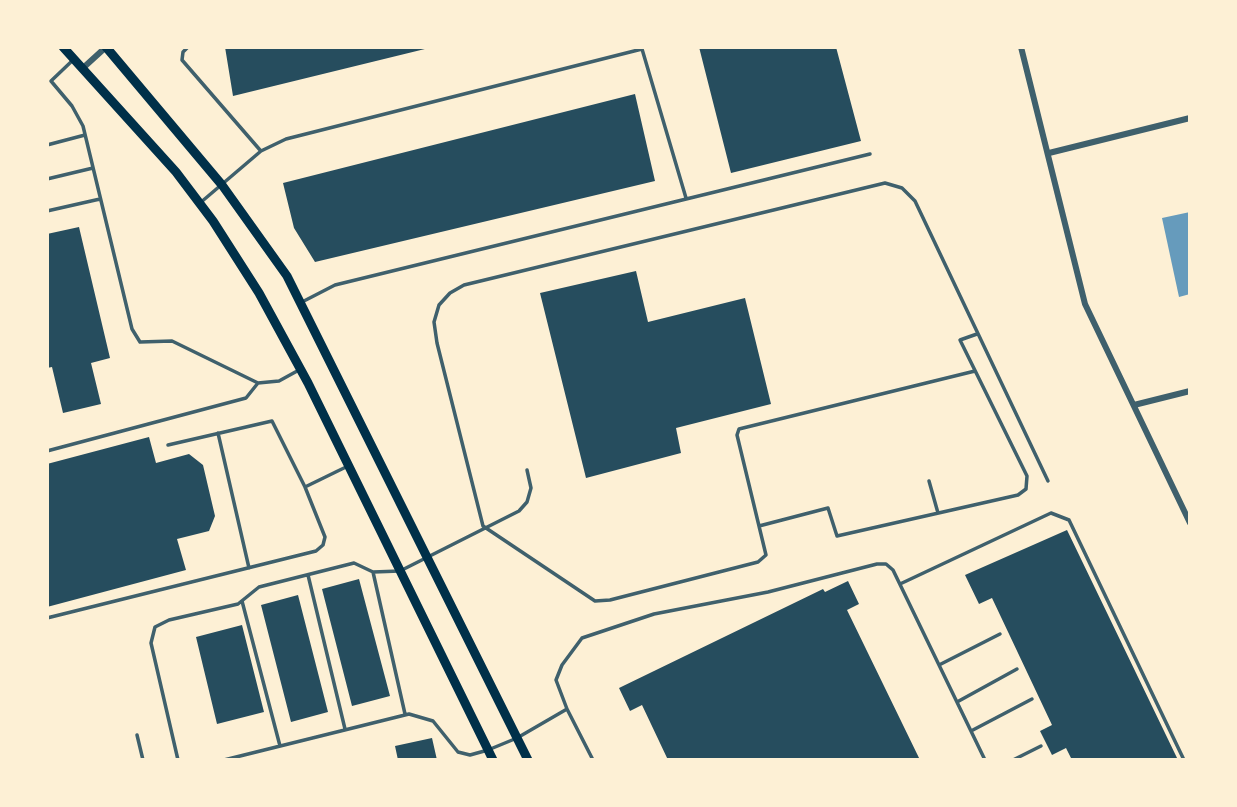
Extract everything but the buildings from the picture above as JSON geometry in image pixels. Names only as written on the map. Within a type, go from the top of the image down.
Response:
[{"type":"main road","points":[[106,47],[222,185],[287,276],[528,760]]},
{"type":"main road","points":[[65,48],[200,203],[259,293],[301,369],[490,755]]},
{"type":"street","points":[[83,68],[106,47]]},
{"type":"street","points":[[1021,47],[1085,304],[1190,523]]},
{"type":"street","points":[[1049,153],[1190,118]]},
{"type":"street","points":[[1134,405],[1190,391]]},
{"type":"lane","points":[[188,47],[183,52],[182,60],[261,151]]},
{"type":"lane","points":[[200,203],[261,151],[286,139],[642,48],[686,198]]},
{"type":"lane","points":[[74,59],[49,83],[72,106],[85,135],[132,329],[140,342],[172,341],[258,383],[279,381],[301,369]]},
{"type":"lane","points":[[47,145],[85,135]]},
{"type":"lane","points":[[300,303],[335,285],[870,154]]},
{"type":"lane","points":[[47,179],[93,167]]},
{"type":"lane","points":[[975,371],[739,429],[737,435],[766,555],[758,562],[610,600],[595,601],[483,526],[434,322],[439,305],[450,293],[464,285],[885,183],[902,188],[915,201],[1048,481]]},
{"type":"lane","points":[[47,212],[100,199]]},
{"type":"lane","points":[[759,526],[828,508],[837,536],[1018,495],[1026,489],[1027,476],[960,340],[977,334]]},
{"type":"lane","points":[[47,451],[246,398],[258,383]]},
{"type":"lane","points":[[47,618],[316,551],[323,545],[325,537],[320,521],[272,421],[168,445]]},
{"type":"lane","points":[[218,433],[250,568]]},
{"type":"lane","points":[[305,487],[349,465]]},
{"type":"lane","points":[[177,760],[151,643],[155,627],[169,620],[242,601],[259,587],[354,563],[373,572],[400,571],[483,526],[519,511],[527,502],[531,488],[527,470]]},
{"type":"lane","points":[[929,481],[938,513]]},
{"type":"lane","points":[[900,584],[1051,513],[1069,520],[1184,760]]},
{"type":"lane","points":[[593,760],[556,681],[562,665],[582,638],[654,614],[768,592],[877,564],[886,564],[893,570],[985,760]]},
{"type":"lane","points":[[373,572],[405,714]]},
{"type":"lane","points":[[308,575],[345,730]]},
{"type":"lane","points":[[242,601],[280,746]]},
{"type":"lane","points":[[939,665],[1000,634]]},
{"type":"lane","points":[[957,702],[1017,669]]},
{"type":"lane","points":[[971,731],[1032,699]]},
{"type":"lane","points":[[225,760],[405,714],[433,721],[458,752],[490,755],[567,709]]},
{"type":"lane","points":[[137,734],[143,760]]},
{"type":"lane","points":[[1013,760],[1041,746]]},
{"type":"water","points":[[1190,212],[1190,294],[1179,297],[1162,218]]}]
